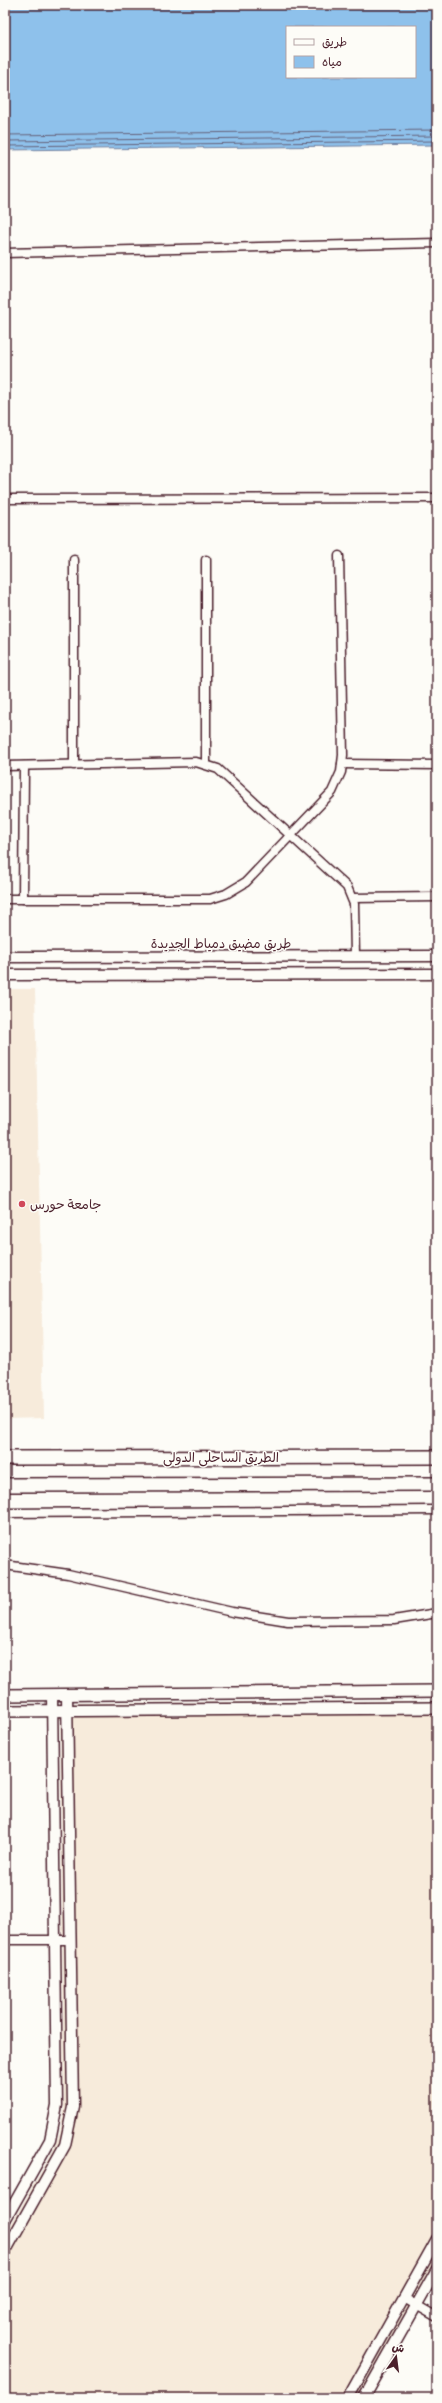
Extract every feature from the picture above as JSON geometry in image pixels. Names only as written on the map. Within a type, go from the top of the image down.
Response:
[{"type":"highway","name":"الطريق الساحلى الدولى","points":[[5,1458],[437,1457]]},
{"type":"highway","name":"الطريق الساحلى الدولى","points":[[5,1485],[437,1484]]},
{"type":"main road","points":[[5,1695],[437,1691]]},
{"type":"main road","points":[[5,1711],[437,1708]]},
{"type":"street","points":[[5,252],[437,243]]},
{"type":"street","points":[[5,499],[437,498]]},
{"type":"street","points":[[5,900],[210,899],[233,891],[246,882],[332,792],[342,764],[339,556]]},
{"type":"street","points":[[74,560],[74,765]]},
{"type":"street","points":[[206,560],[206,764]]},
{"type":"street","points":[[5,766],[192,762],[206,764],[223,773],[292,834],[343,883],[352,898],[355,956]]},
{"type":"street","points":[[342,764],[437,765]]},
{"type":"street","points":[[23,899],[24,766]]},
{"type":"street","points":[[352,898],[437,898]]},
{"type":"street","points":[[277,956],[278,974]]},
{"type":"street","name":"طريق مضيق دمياط الجديدة","points":[[5,957],[437,956]]},
{"type":"street","points":[[5,975],[437,974]]},
{"type":"street","points":[[5,1513],[437,1510]]},
{"type":"street","points":[[5,1565],[68,1574],[232,1612],[288,1621],[394,1620],[437,1613]]},
{"type":"street","points":[[5,2220],[50,2140],[56,2117],[58,2094],[52,1695]]},
{"type":"street","points":[[5,2252],[65,2145],[71,2119],[71,1940],[68,1695]]},
{"type":"street","points":[[5,1940],[71,1940]]},
{"type":"street","points":[[16,2202],[29,2209]]},
{"type":"street","points":[[348,2398],[437,2239]]},
{"type":"street","points":[[364,2398],[437,2269]]},
{"type":"street","points":[[404,2298],[437,2317]]},
{"type":"shaded area","name":"جامعة حورس","points":[[5,989],[35,989],[44,1418],[5,1419]]},
{"type":"shaded area","points":[[437,1701],[437,2258],[358,2398],[5,2398],[5,2235],[53,2151],[60,2132],[64,2110],[60,1703]]},
{"type":"water","points":[[5,5],[437,5],[437,145],[5,150]]},
{"type":"place","name":"جامعة حورس","points":[[22,1204]]}]
